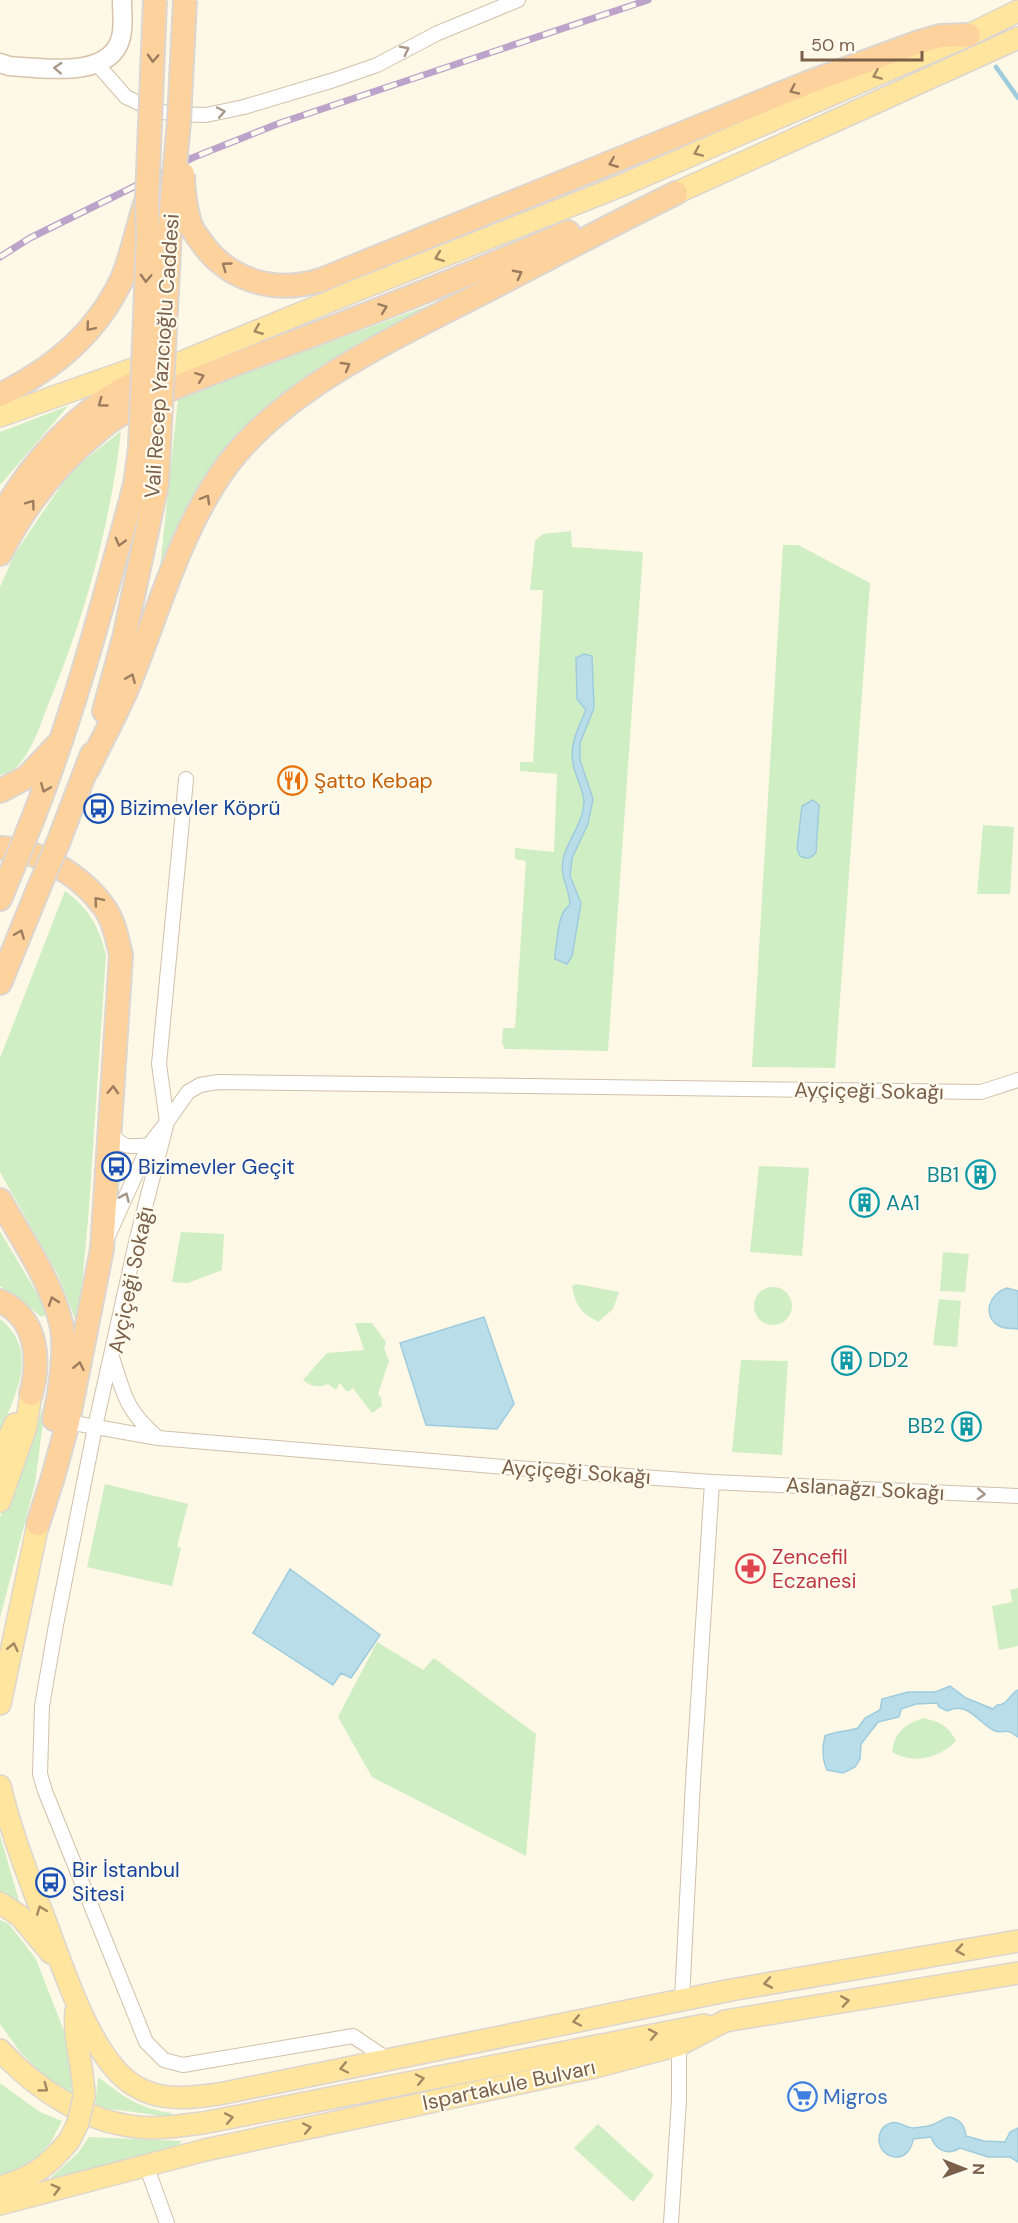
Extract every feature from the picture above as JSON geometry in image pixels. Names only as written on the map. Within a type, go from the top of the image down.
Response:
[{"type":"highway","name":"Vali Recep Yazıcıoğlu Caddesi","points":[[2,890],[26,836],[64,737],[99,619],[146,485],[140,448],[148,237],[147,198],[156,0]]},
{"type":"highway","name":"Vali Recep Yazıcıoğlu Caddesi","points":[[0,983],[88,769],[124,638],[146,485],[179,121],[185,0]]},
{"type":"highway","points":[[179,121],[183,184],[192,228],[209,252],[228,268],[253,281],[280,286],[301,286],[321,280],[819,79],[919,42],[940,36],[969,35]]},
{"type":"highway","points":[[0,554],[27,508],[77,449],[100,428],[138,404],[182,384],[384,308],[641,200],[676,193]]},
{"type":"highway","points":[[88,769],[130,682],[185,542],[206,499],[228,464],[251,438],[311,387],[347,365],[449,309],[676,193]]},
{"type":"highway","points":[[0,395],[38,374],[67,353],[108,305],[123,277],[147,198]]},
{"type":"highway","points":[[0,518],[52,446],[84,416],[119,391],[172,366]]},
{"type":"highway","points":[[0,791],[27,777],[64,737]]},
{"type":"highway","points":[[0,848],[10,848],[32,855],[74,877],[91,891],[104,907],[115,929],[121,955],[102,1249],[68,1422],[38,1524]]},
{"type":"highway","points":[[0,1200],[33,1256],[52,1295],[62,1325],[56,1412],[45,1460],[38,1524]]},
{"type":"highway","points":[[0,1301],[21,1316],[31,1335],[37,1357],[36,1378],[31,1394]]},
{"type":"main road","points":[[0,63],[9,66],[72,69],[97,64],[114,53],[121,37],[122,7]]},
{"type":"main road","points":[[0,416],[133,369],[172,366],[365,286],[625,184],[969,35],[1018,11]]},
{"type":"main road","points":[[676,193],[1018,38]]},
{"type":"main road","points":[[0,1457],[31,1394]]},
{"type":"main road","points":[[0,1501],[26,1427],[31,1394]]},
{"type":"main road","points":[[0,1704],[38,1524]]},
{"type":"main road","points":[[0,1786],[6,1814],[19,1851],[77,2002],[93,2037],[104,2055],[132,2085],[143,2091],[166,2097],[219,2094],[682,1999],[1018,1941]]},
{"type":"main road","points":[[0,1903],[20,1916],[62,1964]]},
{"type":"main road","name":"Ispartakule Bulvarı","points":[[0,2204],[205,2150],[520,2084],[680,2045],[725,2021],[1018,1973]]},
{"type":"main road","points":[[0,2187],[30,2176],[48,2165],[69,2141],[78,2123],[84,2097],[83,2067],[75,2020],[77,2002]]},
{"type":"main road","points":[[0,2050],[28,2078],[64,2101],[118,2124],[140,2128],[159,2128],[203,2123],[725,2021]]},
{"type":"street","points":[[97,64],[126,97],[154,110],[173,114],[206,115],[244,107],[366,69],[438,33],[518,0]]},
{"type":"street","points":[[102,1249],[148,1145],[167,1122],[159,1064],[186,779]]},
{"type":"street","name":"Ayçiçeği Sokağı","points":[[712,1482],[158,1438],[138,1421],[127,1403],[111,1355],[137,1238],[167,1122],[188,1092],[201,1085],[218,1082],[981,1092],[1018,1080]]},
{"type":"street","points":[[111,1132],[118,1143],[130,1147],[148,1145]]},
{"type":"street","points":[[111,1355],[56,1625],[42,1706],[40,1774],[45,1791],[146,2042],[164,2060],[183,2065],[353,2036],[387,2059]]},
{"type":"street","points":[[68,1422],[158,1438]]},
{"type":"street","points":[[682,1999],[712,1482]]},
{"type":"street","name":"Aslanağzı Sokağı","points":[[712,1482],[1018,1496]]},
{"type":"street","points":[[671,2223],[680,2045]]},
{"type":"street","points":[[146,2165],[168,2223]]},
{"type":"green space","points":[[459,294],[323,364],[269,408],[212,470],[168,546],[159,577],[178,399]]},
{"type":"green space","points":[[68,406],[1,484],[0,485],[0,432]]},
{"type":"green space","points":[[121,431],[110,503],[84,608],[60,676],[29,751],[13,770],[0,775],[0,587],[15,553],[71,471]]},
{"type":"green space","points":[[571,531],[572,547],[643,552],[608,1051],[505,1049],[502,1043],[503,1028],[515,1028],[526,861],[515,859],[515,848],[554,852],[557,774],[520,771],[520,762],[533,762],[543,590],[530,590],[535,541],[543,534]]},
{"type":"green space","points":[[783,545],[798,545],[870,583],[835,1068],[752,1067]]},
{"type":"green space","points":[[983,825],[1014,827],[1010,894],[977,894]]},
{"type":"green space","points":[[65,891],[87,911],[100,936],[106,955],[89,1208],[82,1287],[76,1321],[58,1275],[0,1172],[0,1058]]},
{"type":"green space","points":[[759,1166],[809,1168],[802,1256],[750,1252]]},
{"type":"green space","points":[[0,1231],[49,1314],[41,1317],[0,1286]]},
{"type":"green space","points":[[181,1232],[224,1234],[222,1270],[188,1283],[172,1282]]},
{"type":"green space","points":[[943,1252],[969,1254],[965,1292],[940,1291]]},
{"type":"green space","points":[[577,1284],[619,1292],[613,1309],[598,1322],[592,1318],[577,1304],[572,1286]]},
{"type":"green space","points":[[773,1287],[787,1292],[792,1306],[787,1320],[773,1325],[759,1320],[754,1306],[759,1292]]},
{"type":"green space","points":[[939,1299],[961,1301],[957,1347],[933,1345]]},
{"type":"green space","points":[[0,1319],[12,1331],[19,1345],[22,1359],[18,1388],[0,1432]]},
{"type":"green space","points":[[355,1323],[372,1323],[386,1342],[384,1348],[389,1361],[378,1394],[382,1406],[372,1413],[352,1387],[350,1391],[346,1391],[340,1383],[336,1390],[328,1384],[315,1386],[303,1380],[327,1353],[364,1350]]},
{"type":"green space","points":[[741,1360],[788,1361],[782,1455],[732,1452]]},
{"type":"green space","points":[[46,1400],[35,1484],[0,1618],[0,1517]]},
{"type":"green space","points":[[105,1484],[188,1504],[177,1547],[181,1548],[172,1586],[87,1567]]},
{"type":"green space","points":[[1018,1588],[1018,1646],[999,1650],[992,1606],[1012,1602],[1010,1590]]},
{"type":"green space","points":[[377,1642],[423,1670],[434,1658],[536,1734],[526,1856],[372,1777],[338,1717]]},
{"type":"green space","points":[[923,1718],[943,1725],[956,1741],[942,1752],[926,1758],[909,1758],[892,1752],[895,1739],[901,1730]]},
{"type":"green space","points":[[0,1835],[20,1904],[0,1894]]},
{"type":"green space","points":[[0,1920],[9,1924],[36,1959],[69,2044],[72,2095],[42,2074],[21,2053],[0,2024]]},
{"type":"green space","points":[[98,2077],[132,2101],[172,2113],[171,2117],[95,2107]]},
{"type":"green space","points":[[0,2083],[40,2112],[62,2121],[51,2142],[33,2162],[0,2177]]},
{"type":"green space","points":[[598,2124],[654,2175],[633,2202],[574,2148]]},
{"type":"green space","points":[[89,2137],[182,2141],[177,2147],[47,2181],[78,2153]]},
{"type":"water","points":[[584,654],[592,656],[594,708],[580,743],[580,760],[593,799],[588,824],[572,858],[570,876],[581,903],[572,956],[567,964],[555,959],[555,953],[560,920],[570,905],[562,867],[563,860],[581,818],[584,803],[574,768],[572,749],[586,710],[577,699],[576,658]]},
{"type":"water","points":[[813,800],[819,805],[816,852],[807,858],[800,856],[797,849],[802,806]]},
{"type":"water","points":[[1007,1288],[1018,1291],[1018,1329],[999,1326],[990,1316],[992,1299]]},
{"type":"water","points":[[484,1317],[514,1404],[497,1429],[426,1425],[400,1343]]},
{"type":"water","points":[[290,1569],[380,1635],[351,1678],[341,1673],[333,1685],[253,1633]]},
{"type":"water","points":[[950,1686],[966,1698],[993,1709],[1007,1701],[1018,1690],[1018,1737],[1008,1731],[999,1732],[989,1728],[973,1714],[961,1708],[947,1711],[939,1707],[937,1703],[916,1704],[901,1709],[899,1717],[878,1722],[861,1744],[860,1759],[855,1767],[843,1773],[827,1770],[823,1753],[825,1736],[858,1728],[865,1718],[880,1710],[882,1699],[908,1692],[935,1692]]},
{"type":"water","points":[[949,2117],[961,2123],[966,2136],[984,2141],[1005,2142],[1010,2132],[1018,2128],[1018,2162],[1010,2157],[988,2157],[960,2148],[951,2151],[942,2150],[931,2137],[913,2139],[908,2152],[899,2157],[889,2155],[881,2147],[879,2135],[881,2130],[891,2123],[913,2128],[932,2125]]},
{"type":"waterway","points":[[996,67],[1018,98]]},
{"type":"railway","points":[[0,257],[30,238],[192,158],[280,123],[648,0]]},
{"type":"place","name":"Şatto Kebap","points":[[293,781]]},
{"type":"place","name":"Bizimevler Köprü","points":[[99,808]]},
{"type":"place","name":"Bizimevler Geçit","points":[[117,1167]]},
{"type":"place","name":"BB1","points":[[980,1175]]},
{"type":"place","name":"AA1","points":[[865,1203]]},
{"type":"place","name":"DD2","points":[[847,1360]]},
{"type":"place","name":"BB2","points":[[966,1426]]},
{"type":"place","name":"Zencefil Eczanesi","points":[[751,1569]]},
{"type":"place","name":"Bir İstanbul Sitesi","points":[[51,1882]]},
{"type":"place","name":"Migros","points":[[802,2097]]}]
